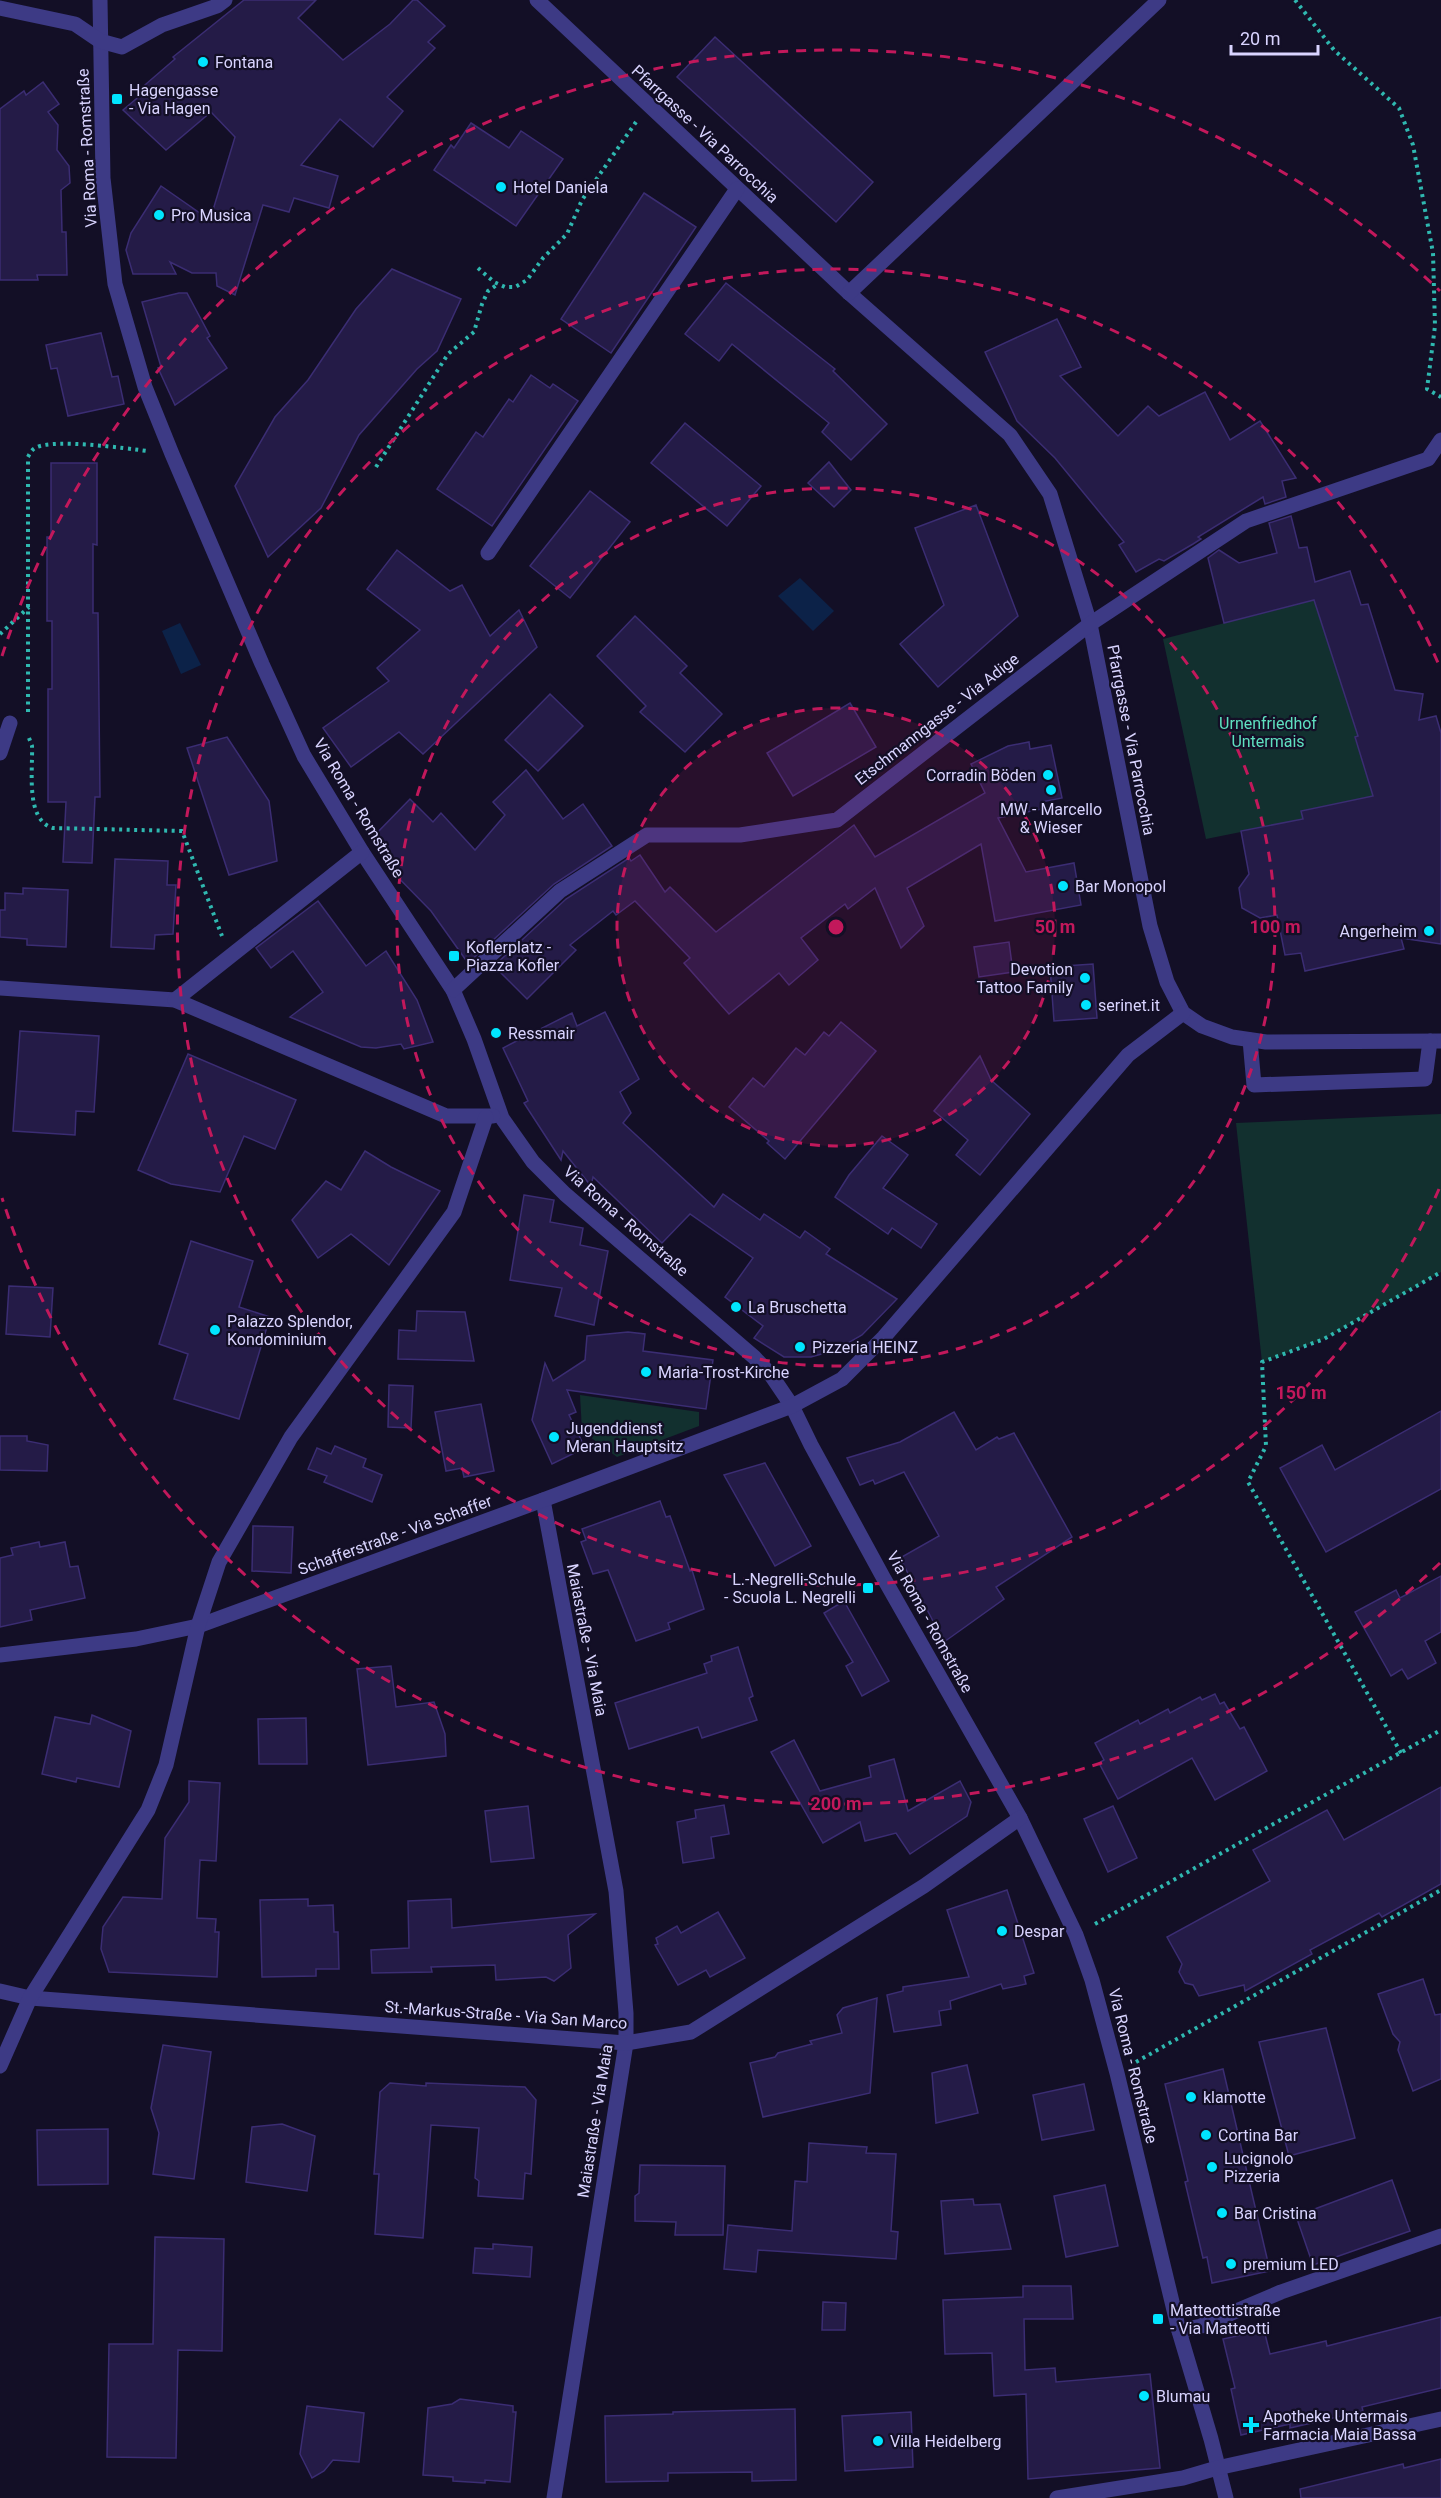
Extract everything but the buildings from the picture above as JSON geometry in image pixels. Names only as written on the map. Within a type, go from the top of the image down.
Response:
[{"type":"street","name":"Via Roma - Romstraße","points":[[100,0],[103,178],[115,284],[146,387],[262,663],[304,756],[362,852],[453,990],[474,1039],[502,1118],[533,1162],[565,1194],[754,1357],[771,1375],[792,1406],[872,1557],[1020,1818],[1076,1935],[1092,1980],[1117,2073],[1179,2331],[1226,2498]]},
{"type":"street","name":"Pfarrgasse - Via Parrocchia","points":[[537,0],[849,293],[1010,435],[1050,495],[1090,624],[1150,926],[1167,982],[1183,1012],[1202,1026],[1232,1037],[1266,1042],[1435,1041]]},
{"type":"street","points":[[849,293],[1160,0]]},
{"type":"street","points":[[0,8],[75,24],[100,41],[122,47],[162,25],[221,3]]},
{"type":"street","points":[[488,553],[737,189]]},
{"type":"street","name":"Etschmanngasse - Via Adige","points":[[453,990],[560,891],[647,835],[740,835],[837,820],[1090,624],[1246,522],[1329,491],[1428,459],[1441,440]]},
{"type":"street","points":[[0,753],[10,723]]},
{"type":"street","points":[[175,1000],[362,852]]},
{"type":"street","points":[[0,988],[175,1000],[446,1116],[502,1118]]},
{"type":"street","name":"Schafferstraße - Via Schaffer","points":[[0,1655],[136,1639],[198,1626],[792,1406],[842,1379],[884,1337],[1128,1055],[1183,1012]]},
{"type":"street","points":[[1250,1040],[1254,1085],[1425,1078],[1435,1041]]},
{"type":"street","points":[[0,2066],[30,1998],[148,1810],[166,1765],[198,1626],[219,1562],[291,1437],[454,1212],[486,1117]]},
{"type":"street","name":"Maiastraße - Via Maia","points":[[543,1500],[616,1891],[626,2013],[626,2043],[554,2498]]},
{"type":"street","name":"St.-Markus-Straße - Via San Marco","points":[[0,1991],[30,1998],[626,2043],[690,2032],[924,1886],[1020,1818]]},
{"type":"street","points":[[1179,2331],[1201,2326],[1281,2292],[1441,2236]]},
{"type":"street","points":[[1057,2498],[1184,2478],[1217,2468],[1441,2419]]},
{"type":"path","points":[[1295,0],[1334,50],[1399,108],[1413,144],[1433,253],[1435,326],[1427,389],[1441,397]]},
{"type":"path","points":[[478,268],[505,287],[515,287],[527,280],[543,258],[567,234],[582,200],[630,129]]},
{"type":"path","points":[[376,467],[448,354],[474,332],[488,291],[498,284]]},
{"type":"path","points":[[137,450],[51,445],[38,446],[28,458],[29,705],[26,728],[32,746],[34,808],[45,826],[53,828],[182,831],[230,956]]},
{"type":"path","points":[[0,634],[29,607]]},
{"type":"path","points":[[10,723],[26,728]]},
{"type":"path","points":[[1401,1753],[1248,1482],[1266,1446],[1262,1362],[1324,1339],[1441,1272]]},
{"type":"path","points":[[1076,1935],[1441,1730]]},
{"type":"path","points":[[1117,2073],[1441,1890]]},
{"type":"green space","name":"Urnenfriedhof Untermais","points":[[1314,600],[1358,736],[1355,738],[1376,802],[1304,826],[1291,822],[1206,839],[1163,639]]},
{"type":"green space","points":[[1441,1114],[1441,1272],[1324,1339],[1262,1362],[1236,1123]]},
{"type":"green space","points":[[580,1395],[699,1412],[699,1426],[617,1457],[582,1431]]},
{"type":"water","points":[[800,578],[834,611],[813,631],[778,596]]},
{"type":"water","points":[[180,623],[201,665],[181,674],[162,631]]},
{"type":"place","name":"Fontana","points":[[203,62]]},
{"type":"place","name":"Hagengasse - Via Hagen","points":[[117,99]]},
{"type":"place","name":"Hotel Daniela","points":[[501,187]]},
{"type":"place","name":"Pro Musica","points":[[159,215]]},
{"type":"place","name":"Corradin Böden","points":[[1048,775]]},
{"type":"place","name":"MW - Marcello & Wieser","points":[[1051,790]]},
{"type":"place","name":"Bar Monopol","points":[[1063,886]]},
{"type":"place","name":"Angerheim","points":[[1429,931]]},
{"type":"place","name":"Koflerplatz - Piazza Kofler","points":[[454,956]]},
{"type":"place","name":"Devotion Tattoo Family","points":[[1085,978]]},
{"type":"place","name":"serinet.it","points":[[1086,1005]]},
{"type":"place","name":"Ressmair","points":[[496,1033]]},
{"type":"place","name":"La Bruschetta","points":[[736,1307]]},
{"type":"place","name":"Palazzo Splendor, Kondominium","points":[[215,1330]]},
{"type":"place","name":"Pizzeria HEINZ","points":[[800,1347]]},
{"type":"place","name":"Maria-Trost-Kirche","points":[[646,1372]]},
{"type":"place","name":"Jugenddienst Meran Hauptsitz","points":[[554,1437]]},
{"type":"place","name":"L.-Negrelli-Schule - Scuola L. Negrelli","points":[[868,1588]]},
{"type":"place","name":"Despar","points":[[1002,1931]]},
{"type":"place","name":"klamotte","points":[[1191,2097]]},
{"type":"place","name":"Cortina Bar","points":[[1206,2135]]},
{"type":"place","name":"Lucignolo Pizzeria","points":[[1212,2167]]},
{"type":"place","name":"Bar Cristina","points":[[1222,2213]]},
{"type":"place","name":"premium LED","points":[[1231,2264]]},
{"type":"place","name":"Matteottistraße - Via Matteotti","points":[[1158,2319]]},
{"type":"place","name":"Blumau","points":[[1144,2396]]},
{"type":"place","name":"Apotheke Untermais Farmacia Maia Bassa","points":[[1251,2425]]},
{"type":"place","name":"Villa Heidelberg","points":[[878,2441]]}]
